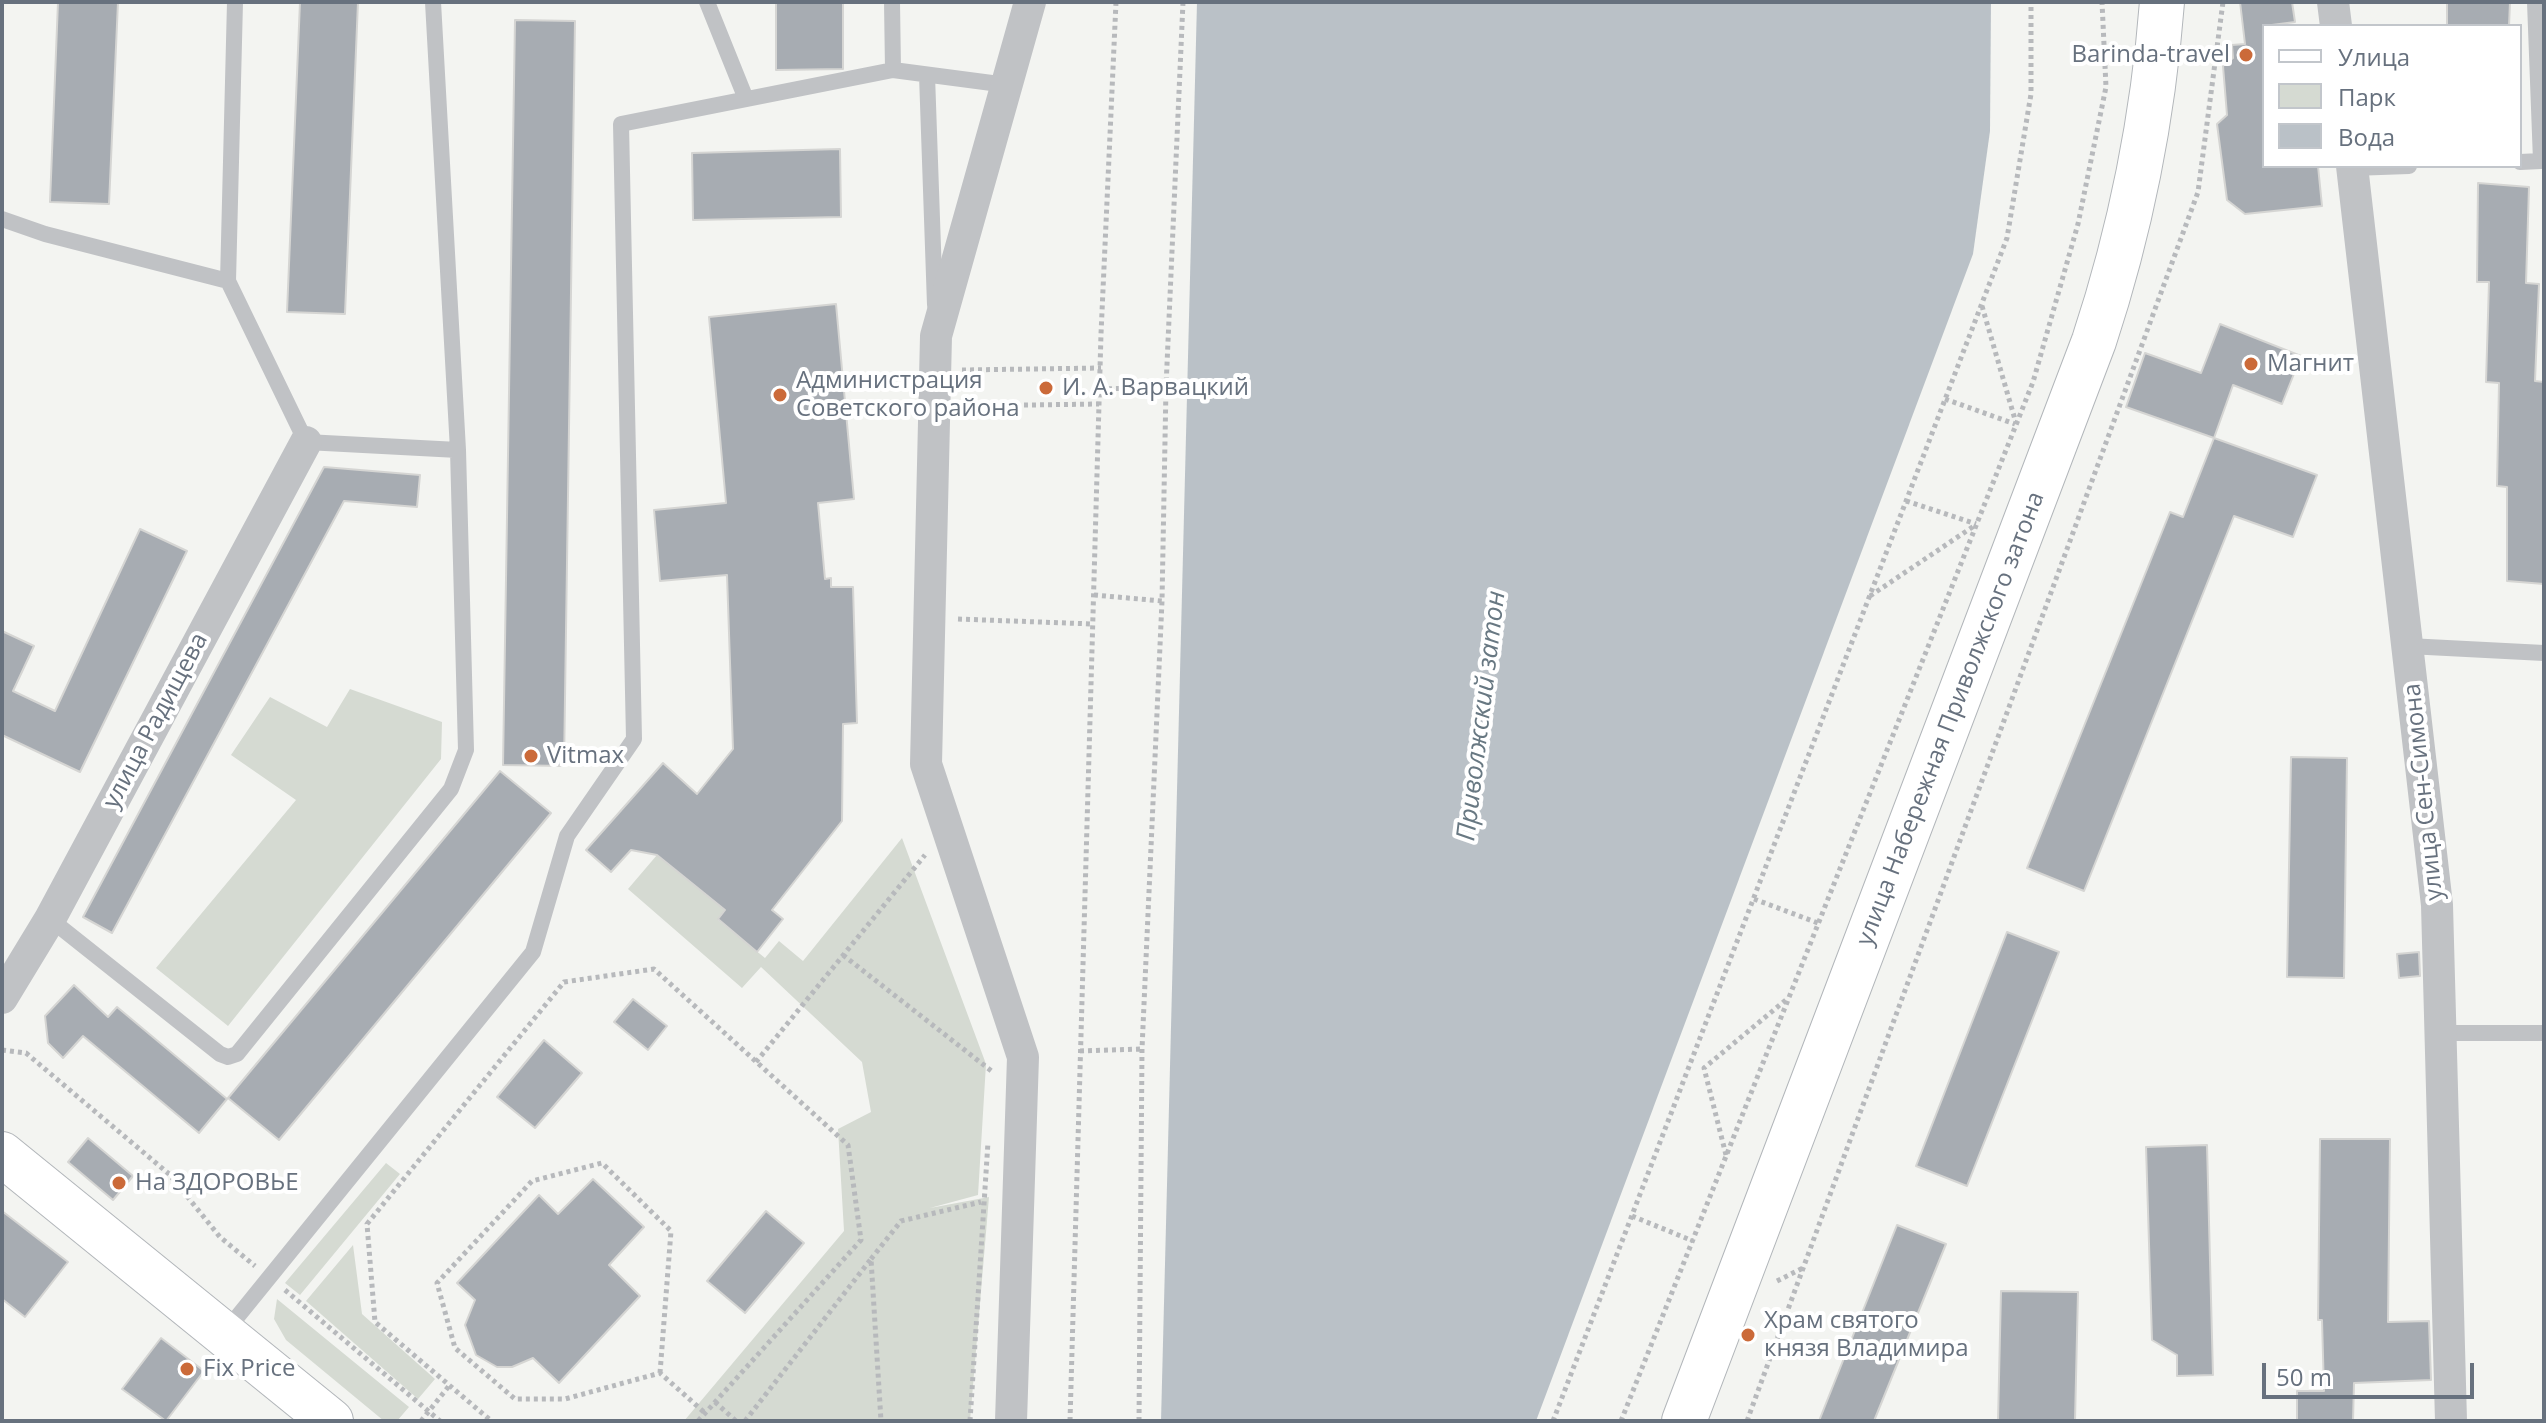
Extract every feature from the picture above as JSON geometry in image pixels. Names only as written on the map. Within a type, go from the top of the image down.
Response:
[{"type":"main road","name":"улица Набережная Приволжского затона","points":[[1684,1421],[2094,341],[2122,255],[2140,176],[2155,89],[2162,2]]},
{"type":"main road","points":[[2,1154],[331,1421]]},
{"type":"street","points":[[1011,1421],[1023,1057],[926,764],[936,336],[1030,2]]},
{"type":"street","points":[[2333,2],[2336,24]]},
{"type":"street","name":"улица Сен-Симона","points":[[2352,168],[2437,905],[2451,1421]]},
{"type":"street","name":"улица Радищева","points":[[2,998],[50,919],[306,442]]},
{"type":"lane","points":[[235,2],[228,281],[306,442],[458,450]]},
{"type":"lane","points":[[50,919],[220,1054],[228,1057],[245,1047],[451,789],[460,770],[466,750],[458,450],[433,2]]},
{"type":"lane","points":[[707,2],[746,99]]},
{"type":"lane","points":[[892,2],[893,70]]},
{"type":"lane","points":[[2522,162],[2543,162],[2535,2]]},
{"type":"lane","points":[[224,1333],[533,952],[567,836],[634,739],[621,124],[893,70],[1007,85]]},
{"type":"lane","points":[[927,75],[936,336]]},
{"type":"lane","points":[[2,219],[45,234],[228,281]]},
{"type":"lane","points":[[2408,646],[2544,653]]},
{"type":"lane","points":[[2440,1033],[2544,1033]]},
{"type":"path","points":[[1070,1421],[1099,404],[1116,2]]},
{"type":"path","points":[[1139,1421],[1142,1049],[1162,601],[1166,387],[1183,2]]},
{"type":"path","points":[[1553,1421],[2007,238],[2031,94],[2031,2]]},
{"type":"path","points":[[1621,1421],[2033,382],[2078,224],[2106,87],[2102,2]]},
{"type":"path","points":[[1747,1421],[2198,192],[2223,2]]},
{"type":"path","points":[[1982,303],[2016,424]]},
{"type":"path","points":[[935,370],[1101,368]]},
{"type":"path","points":[[1100,389],[1166,387]]},
{"type":"path","points":[[1945,399],[2016,424]]},
{"type":"path","points":[[935,406],[1099,404]]},
{"type":"path","points":[[1906,501],[1977,524]]},
{"type":"path","points":[[1869,597],[1977,524]]},
{"type":"path","points":[[1094,595],[1162,601]]},
{"type":"path","points":[[930,617],[1093,624]]},
{"type":"path","points":[[756,1062],[929,849],[934,864]]},
{"type":"path","points":[[1754,899],[1818,923]]},
{"type":"path","points":[[843,955],[995,1074]]},
{"type":"path","points":[[489,1420],[375,1322],[367,1224],[564,982],[654,969],[848,1145],[861,1240],[698,1421]]},
{"type":"path","points":[[1726,1156],[1704,1068],[1788,998]]},
{"type":"path","points":[[1080,1051],[1142,1049]]},
{"type":"path","points":[[2,1050],[26,1053],[169,1174],[220,1237],[440,1421]]},
{"type":"path","points":[[990,1059],[995,1074],[993,1088]]},
{"type":"path","points":[[970,1421],[989,1131]]},
{"type":"path","points":[[602,1163],[671,1231],[660,1373],[565,1399],[515,1399],[455,1348],[437,1283],[532,1181],[602,1163]]},
{"type":"path","points":[[745,1421],[901,1221],[982,1202]]},
{"type":"path","points":[[1632,1216],[1693,1241]]},
{"type":"path","points":[[871,1259],[881,1421]]},
{"type":"path","points":[[1779,1277],[1803,1268]]},
{"type":"path","points":[[660,1373],[705,1413]]},
{"type":"path","points":[[421,1421],[449,1386]]},
{"type":"path","points":[[715,1402],[736,1421]]},
{"type":"green space","points":[[350,689],[442,722],[441,759],[228,1026],[156,968],[296,800],[231,755],[270,697],[327,727]]},
{"type":"green space","points":[[902,838],[986,1064],[978,1195],[930,1208],[989,1197],[970,1421],[684,1421],[844,1231],[838,1129],[871,1112],[862,1062],[761,967],[742,988],[628,889],[657,855],[725,910],[718,920],[765,958],[779,941],[803,961]]},
{"type":"green space","points":[[386,1163],[400,1174],[300,1295],[285,1283]]},
{"type":"green space","points":[[353,1245],[362,1314],[435,1379],[418,1399],[306,1301]]},
{"type":"green space","points":[[277,1299],[409,1407],[397,1421],[384,1421],[286,1340],[274,1319]]},
{"type":"water","name":"Приволжский затон","points":[[1197,2],[1991,2],[1990,131],[1973,254],[1536,1421],[1161,1421]]},
{"type":"building","points":[[58,2],[118,2],[109,204],[50,202]]},
{"type":"building","points":[[300,2],[358,2],[345,314],[287,312]]},
{"type":"building","points":[[776,2],[843,2],[843,69],[776,70]]},
{"type":"building","points":[[2240,2],[2292,2],[2295,22],[2262,24],[2262,168],[2318,168],[2322,206],[2245,214],[2227,200],[2217,124],[2227,115],[2223,66],[2233,58],[2232,45],[2245,44]]},
{"type":"building","points":[[2447,2],[2510,2],[2509,24],[2447,24]]},
{"type":"building","points":[[515,20],[575,21],[564,766],[503,765]]},
{"type":"building","points":[[840,149],[841,217],[693,220],[692,153]]},
{"type":"building","points":[[2478,183],[2529,187],[2526,283],[2539,284],[2535,381],[2544,382],[2544,584],[2507,581],[2507,487],[2497,486],[2499,383],[2486,382],[2489,282],[2477,282]]},
{"type":"building","points":[[836,304],[854,499],[818,503],[825,579],[831,578],[831,587],[853,587],[857,723],[843,724],[842,821],[772,910],[783,919],[757,952],[718,919],[725,910],[657,855],[631,850],[611,872],[586,850],[663,763],[697,794],[733,749],[727,575],[660,581],[654,510],[726,503],[709,317]]},
{"type":"building","points":[[2220,324],[2301,356],[2282,404],[2233,385],[2214,438],[2126,407],[2145,353],[2201,373]]},
{"type":"building","points":[[2214,438],[2317,475],[2293,537],[2234,516],[2084,891],[2027,868],[2170,512],[2183,517]]},
{"type":"building","points":[[324,467],[420,475],[417,507],[344,501],[112,933],[83,917]]},
{"type":"building","points":[[140,529],[187,551],[80,772],[2,735],[2,631],[34,646],[13,691],[55,711]]},
{"type":"building","points":[[2291,757],[2347,758],[2344,978],[2287,977]]},
{"type":"building","points":[[500,771],[551,813],[279,1140],[228,1098]]},
{"type":"building","points":[[2007,932],[2059,952],[1967,1186],[1916,1166]]},
{"type":"building","points":[[2419,952],[2420,976],[2399,978],[2397,954]]},
{"type":"building","points":[[74,985],[108,1017],[117,1007],[227,1099],[199,1133],[83,1036],[63,1058],[48,1043],[45,1016]]},
{"type":"building","points":[[633,999],[667,1026],[648,1050],[614,1022]]},
{"type":"building","points":[[544,1040],[582,1073],[535,1128],[497,1097]]},
{"type":"building","points":[[88,1138],[133,1176],[113,1200],[68,1162]]},
{"type":"building","points":[[2320,1139],[2390,1139],[2388,1322],[2429,1321],[2431,1380],[2354,1383],[2353,1421],[2297,1421],[2297,1391],[2324,1391],[2322,1320],[2318,1320]]},
{"type":"building","points":[[2207,1145],[2213,1375],[2177,1376],[2177,1355],[2152,1340],[2146,1147]]},
{"type":"building","points":[[593,1179],[644,1227],[609,1265],[640,1296],[559,1383],[533,1358],[512,1367],[497,1367],[476,1355],[465,1325],[475,1300],[457,1283],[539,1195],[558,1214]]},
{"type":"building","points":[[2,1211],[68,1262],[25,1317],[2,1299]]},
{"type":"building","points":[[766,1211],[804,1243],[745,1313],[707,1281]]},
{"type":"building","points":[[1897,1225],[1946,1244],[1874,1421],[1819,1421]]},
{"type":"building","points":[[2001,1291],[2078,1292],[2075,1421],[1998,1421]]},
{"type":"building","points":[[161,1338],[204,1371],[166,1421],[122,1389]]},
{"type":"place","name":"Barinda-travel","points":[[2246,55]]},
{"type":"place","name":"Магнит","points":[[2251,364]]},
{"type":"place","name":"И. А. Варвацкий","points":[[1046,388]]},
{"type":"place","name":"Администрация Советского района","points":[[780,395]]},
{"type":"place","name":"Vitmax","points":[[531,756]]},
{"type":"place","name":"На ЗДОРОВЬЕ","points":[[119,1183]]},
{"type":"place","name":"Храм святого князя Владимира","points":[[1748,1335]]},
{"type":"place","name":"Fix Price","points":[[187,1369]]}]
